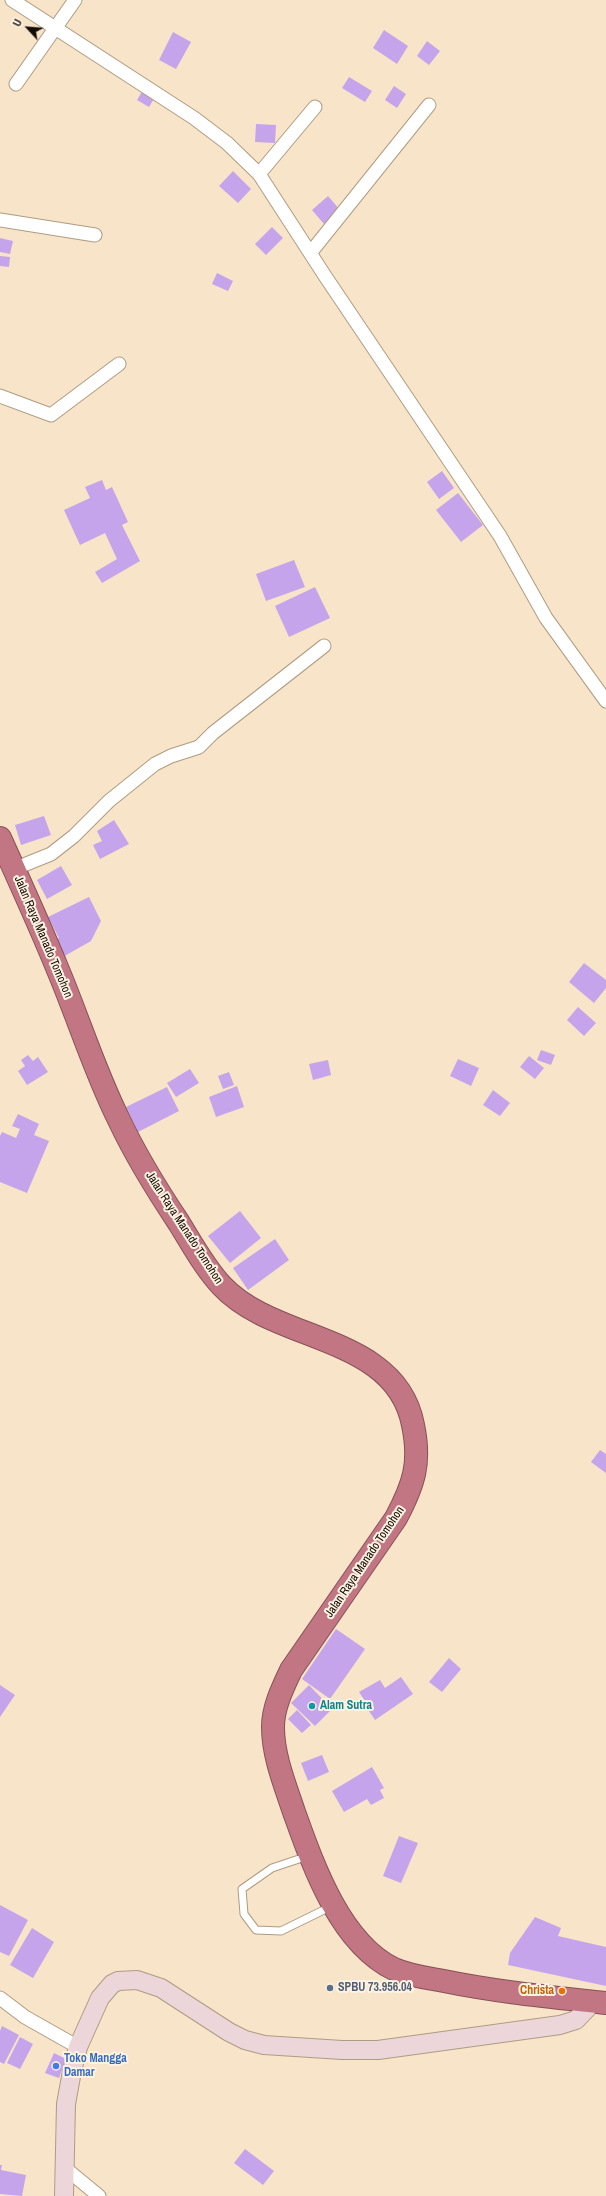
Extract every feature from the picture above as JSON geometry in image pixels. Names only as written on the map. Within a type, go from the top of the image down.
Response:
[{"type":"highway","name":"Jalan Raya Manado Tomohon","points":[[0,838],[58,970],[118,1120],[161,1196],[219,1283],[232,1297],[262,1316],[318,1337],[357,1354],[375,1365],[398,1389],[412,1414],[418,1447],[417,1462],[413,1483],[404,1504],[396,1518],[291,1670],[282,1690],[273,1724],[275,1746],[283,1780],[310,1855],[334,1905],[349,1929],[368,1950],[382,1961],[404,1973],[464,1985],[599,2003]]},
{"type":"street","points":[[12,0],[194,118],[227,143],[259,174],[311,252],[325,276],[500,536],[546,618],[606,701]]},
{"type":"street","points":[[16,84],[75,0]]},
{"type":"street","points":[[311,252],[429,105]]},
{"type":"street","points":[[259,174],[316,107]]},
{"type":"street","points":[[0,220],[95,235]]},
{"type":"street","points":[[0,396],[51,415],[119,364]]},
{"type":"street","points":[[14,868],[51,854],[74,836],[109,801],[155,764],[171,756],[199,747],[213,733],[324,646]]},
{"type":"street","points":[[64,2196],[66,2104],[68,2086],[78,2047],[100,1998],[112,1984],[126,1979],[146,1982],[161,1988],[245,2040],[264,2045],[342,2050],[405,2048],[560,2024],[576,2020],[599,2003]]},
{"type":"street","points":[[0,1998],[25,2017],[78,2047]]},
{"type":"street","points":[[65,2168],[100,2196]]},
{"type":"lane","points":[[310,1855],[272,1868],[242,1889],[244,1914],[256,1930],[281,1931],[334,1905]]},
{"type":"building","points":[[384,30],[408,46],[397,64],[373,48]]},
{"type":"building","points":[[173,32],[191,42],[176,69],[159,60]]},
{"type":"building","points":[[427,41],[440,51],[429,65],[417,56]]},
{"type":"building","points":[[349,77],[372,91],[365,102],[342,88]]},
{"type":"building","points":[[394,86],[406,94],[397,108],[385,100]]},
{"type":"building","points":[[143,90],[155,97],[149,107],[137,100]]},
{"type":"building","points":[[256,124],[276,125],[275,143],[255,142]]},
{"type":"building","points":[[233,171],[251,189],[238,203],[219,186]]},
{"type":"building","points":[[328,196],[340,210],[324,224],[312,210]]},
{"type":"building","points":[[272,227],[283,238],[266,255],[255,244]]},
{"type":"building","points":[[0,238],[13,241],[10,254],[0,252]]},
{"type":"building","points":[[0,256],[10,257],[9,267],[0,266]]},
{"type":"building","points":[[217,273],[233,281],[228,291],[212,284]]},
{"type":"building","points":[[442,471],[454,488],[439,499],[427,482]]},
{"type":"building","points":[[102,480],[106,490],[112,487],[128,522],[122,525],[140,561],[102,583],[95,572],[117,559],[105,533],[80,545],[64,510],[90,498],[85,487]]},
{"type":"building","points":[[458,493],[483,525],[461,542],[436,510]]},
{"type":"building","points":[[294,560],[305,587],[266,601],[256,574]]},
{"type":"building","points":[[315,587],[330,618],[289,637],[275,606]]},
{"type":"building","points":[[44,816],[51,835],[21,845],[15,825]]},
{"type":"building","points":[[114,820],[129,844],[100,859],[93,845],[102,841],[97,831]]},
{"type":"building","points":[[61,866],[72,885],[47,899],[37,880]]},
{"type":"building","points":[[89,897],[101,921],[91,941],[61,958],[52,942],[59,938],[48,917]]},
{"type":"building","points":[[584,963],[606,980],[606,988],[594,1003],[569,982]]},
{"type":"building","points":[[578,1007],[596,1023],[584,1036],[567,1020]]},
{"type":"building","points":[[541,1050],[555,1055],[551,1065],[537,1060]]},
{"type":"building","points":[[28,1055],[33,1061],[38,1057],[48,1072],[27,1085],[18,1071],[25,1066],[21,1060]]},
{"type":"building","points":[[529,1056],[544,1068],[535,1079],[520,1067]]},
{"type":"building","points":[[458,1059],[479,1068],[471,1086],[450,1076]]},
{"type":"building","points":[[328,1060],[331,1075],[313,1080],[309,1064]]},
{"type":"building","points":[[190,1069],[199,1083],[176,1097],[167,1083]]},
{"type":"building","points":[[229,1072],[234,1085],[223,1089],[218,1076]]},
{"type":"building","points":[[237,1086],[244,1107],[216,1117],[209,1097]]},
{"type":"building","points":[[167,1087],[179,1111],[138,1132],[126,1107]]},
{"type":"building","points":[[493,1090],[510,1103],[500,1116],[483,1105]]},
{"type":"building","points":[[18,1114],[39,1124],[34,1135],[49,1141],[27,1193],[0,1182],[0,1136],[2,1132],[16,1138],[20,1129],[12,1126]]},
{"type":"building","points":[[240,1211],[261,1238],[230,1263],[208,1236]]},
{"type":"building","points":[[275,1239],[289,1260],[248,1290],[233,1268]]},
{"type":"building","points":[[600,1450],[606,1454],[606,1473],[591,1462]]},
{"type":"building","points":[[336,1629],[365,1649],[330,1699],[302,1679]]},
{"type":"building","points":[[449,1658],[461,1669],[442,1692],[429,1682]]},
{"type":"building","points":[[401,1677],[413,1694],[375,1720],[363,1702],[365,1701],[359,1692],[380,1680],[385,1688]]},
{"type":"building","points":[[0,1685],[15,1695],[0,1717]]},
{"type":"building","name":"Alam Sutra","points":[[309,1685],[332,1709],[315,1726],[291,1703]]},
{"type":"building","points":[[297,1710],[311,1725],[302,1733],[288,1719]]},
{"type":"building","points":[[322,1755],[329,1772],[308,1781],[301,1763]]},
{"type":"building","points":[[372,1767],[384,1788],[380,1790],[384,1798],[371,1805],[367,1799],[344,1812],[332,1791]]},
{"type":"building","points":[[399,1836],[418,1843],[401,1883],[383,1876]]},
{"type":"building","points":[[0,1905],[28,1920],[9,1956],[0,1952]]},
{"type":"building","points":[[535,1917],[561,1928],[558,1936],[606,1947],[606,1986],[508,1965],[510,1953]]},
{"type":"building","points":[[32,1928],[54,1942],[33,1978],[10,1965]]},
{"type":"building","points":[[2,2026],[19,2035],[4,2064],[0,2062],[0,2031]]},
{"type":"building","points":[[20,2037],[33,2044],[20,2069],[7,2063]]},
{"type":"building","name":"Toko Mangga Damar","points":[[54,2053],[66,2059],[59,2078],[45,2073]]},
{"type":"building","points":[[245,2149],[274,2171],[263,2185],[234,2163]]},
{"type":"building","points":[[0,2165],[2,2165],[1,2170],[26,2175],[22,2196],[0,2194]]},
{"type":"place","name":"Alam Sutra","points":[[312,1706]]},
{"type":"place","name":"SPBU 73.956.04","points":[[330,1988]]},
{"type":"place","name":"Christa","points":[[562,1991]]},
{"type":"place","name":"Toko Mangga Damar","points":[[56,2066]]}]
